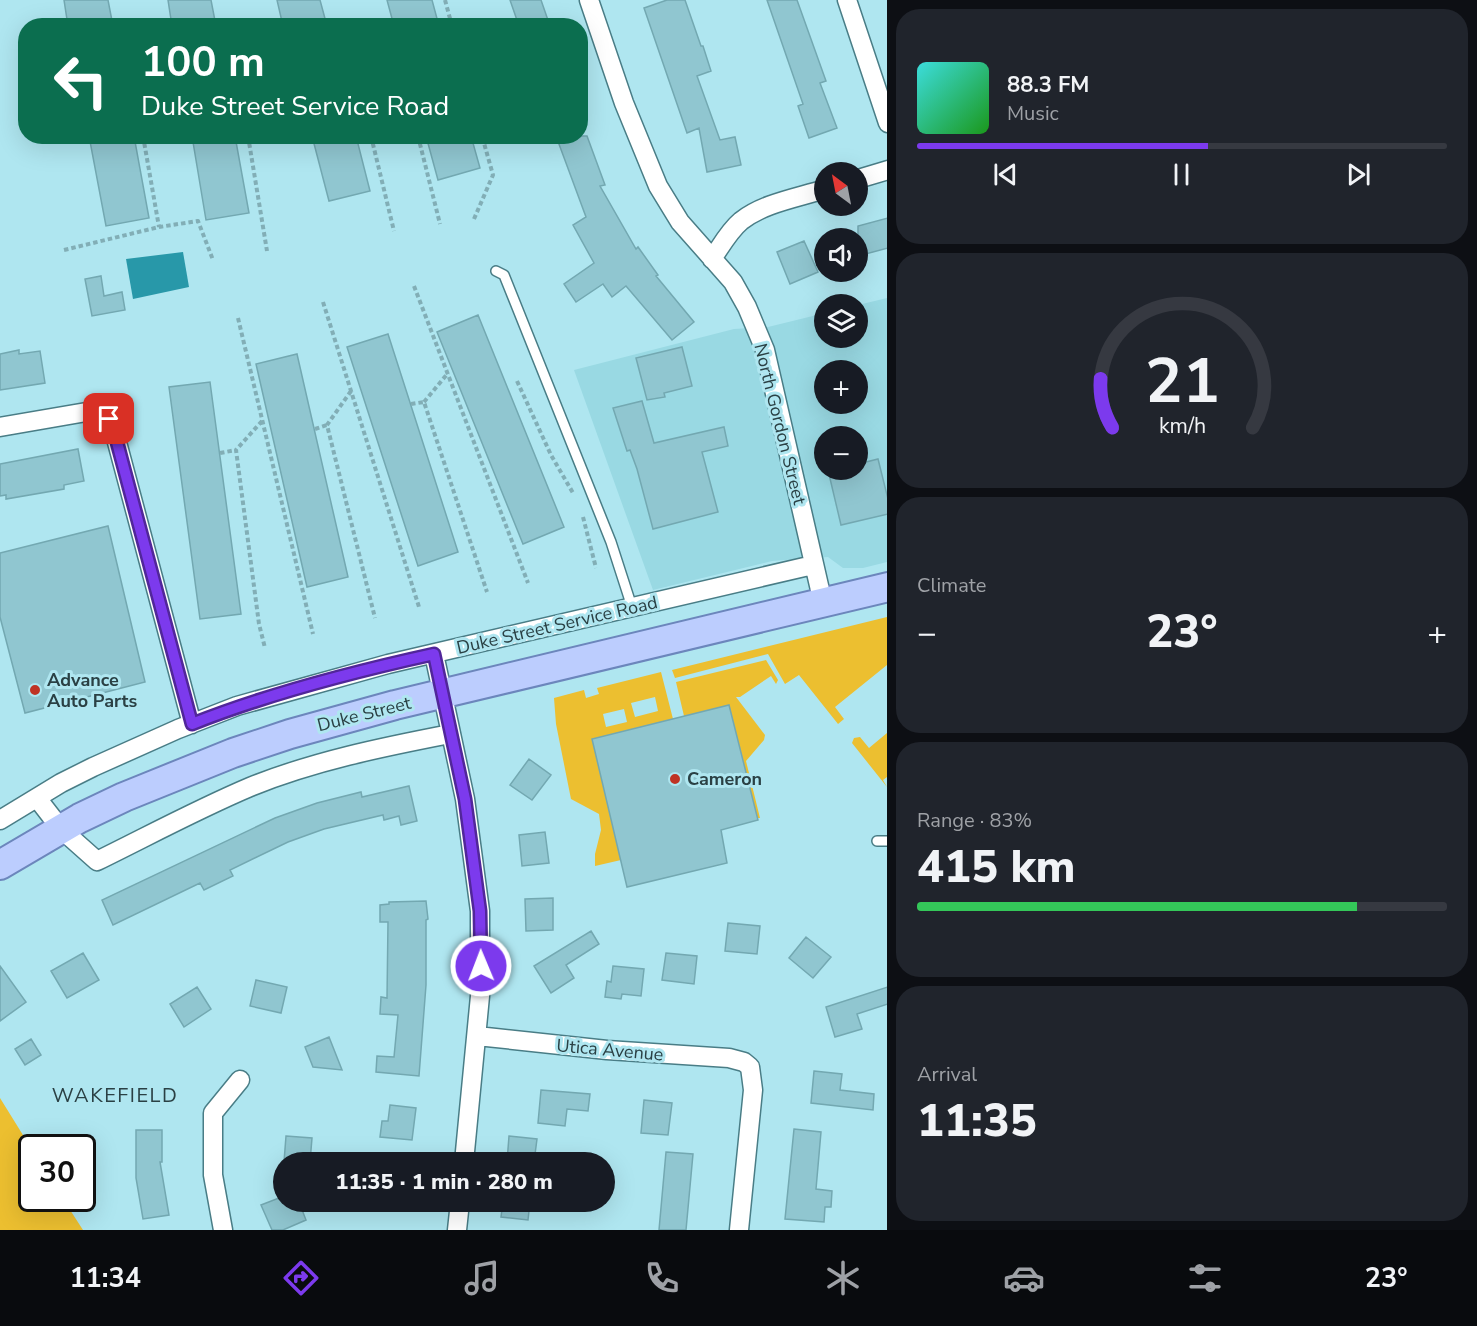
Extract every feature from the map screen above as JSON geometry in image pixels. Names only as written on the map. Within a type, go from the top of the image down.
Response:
[{"type":"main road","name":"Duke Street","points":[[0,865],[61,829],[124,797],[233,753],[349,717],[887,587]]},
{"type":"street","name":"North Gordon Street","points":[[590,0],[624,103],[653,176],[680,222],[733,282],[747,307],[765,350],[823,603]]},
{"type":"street","points":[[847,0],[887,120]]},
{"type":"street","points":[[868,176],[887,170]]},
{"type":"street","points":[[712,259],[728,234],[755,212],[814,192]]},
{"type":"street","points":[[0,427],[98,410],[105,413],[109,419],[192,724]]},
{"type":"street","name":"Duke Street Service Road","points":[[0,820],[93,767],[237,706],[286,691],[434,654],[813,565]]},
{"type":"street","points":[[434,654],[465,799],[480,911],[480,996],[465,1152]]},
{"type":"street","points":[[37,798],[61,829],[97,861],[209,806],[271,780],[341,758],[450,734]]},
{"type":"street","name":"Utica Avenue","points":[[477,1036],[607,1050],[722,1057],[744,1062],[750,1068],[753,1090],[739,1230]]},
{"type":"street","points":[[223,1230],[213,1175],[213,1113],[240,1080]]},
{"type":"street","points":[[457,1230],[459,1212]]},
{"type":"lane","points":[[496,271],[504,275],[611,542],[632,607]]},
{"type":"lane","points":[[877,841],[887,841]]},
{"type":"path","points":[[445,0],[450,18]]},
{"type":"path","points":[[144,144],[159,227]]},
{"type":"path","points":[[249,144],[267,251]]},
{"type":"path","points":[[373,144],[394,231]]},
{"type":"path","points":[[419,144],[440,224]]},
{"type":"path","points":[[474,219],[493,175],[484,144]]},
{"type":"path","points":[[64,250],[159,227],[198,221],[213,260]]},
{"type":"path","points":[[414,286],[528,583]]},
{"type":"path","points":[[323,302],[419,607]]},
{"type":"path","points":[[238,318],[313,634]]},
{"type":"path","points":[[411,404],[424,402],[448,373]]},
{"type":"path","points":[[517,381],[551,455],[577,500]]},
{"type":"path","points":[[315,429],[327,425],[351,391]]},
{"type":"path","points":[[424,402],[487,592]]},
{"type":"path","points":[[220,453],[236,450],[262,421]]},
{"type":"path","points":[[327,425],[375,618]]},
{"type":"path","points":[[236,450],[259,624],[266,648]]},
{"type":"path","points":[[580,509],[596,568]]},
{"type":"shaded area","points":[[183,252],[189,287],[133,299],[126,259]]},
{"type":"shaded area","points":[[887,298],[887,562],[863,568],[843,568],[828,557],[772,561],[653,590],[574,370],[734,329],[768,327],[814,316],[814,348],[868,348],[868,303]]},
{"type":"shaded area","points":[[887,617],[887,665],[835,707],[844,719],[838,724],[799,675],[785,684],[768,654],[675,678],[672,670]]},
{"type":"shaded area","points":[[766,660],[778,680],[776,684],[771,676],[740,697],[736,697],[765,735],[764,740],[746,761],[760,818],[757,818],[684,716],[676,682]]},
{"type":"shaded area","points":[[661,672],[673,719],[621,860],[595,866],[595,854],[601,830],[599,814],[571,799],[556,724],[554,698],[584,690],[586,698],[599,694],[597,688]],"holes":[[[655,697],[658,711],[635,717],[631,703]],[[624,709],[627,722],[606,727],[603,714]]]},
{"type":"shaded area","points":[[887,733],[887,777],[883,780],[887,787],[852,743],[854,738],[860,737],[869,748]]},
{"type":"shaded area","points":[[0,1098],[22,1134],[18,1134],[18,1212],[71,1212],[83,1230],[0,1230]]},
{"type":"building","points":[[64,0],[108,0],[111,18],[67,18]]},
{"type":"building","points":[[168,0],[211,0],[214,18],[171,18]]},
{"type":"building","points":[[277,0],[320,0],[325,18],[281,18]]},
{"type":"building","points":[[387,0],[432,0],[437,18],[392,18]]},
{"type":"building","points":[[510,0],[541,0],[547,18],[516,18]]},
{"type":"building","points":[[667,0],[685,0],[711,71],[697,76],[720,140],[735,137],[741,165],[707,172],[699,128],[687,133],[644,8]]},
{"type":"building","points":[[767,0],[797,0],[826,81],[820,83],[837,128],[809,138],[798,106],[803,104]]},
{"type":"building","points":[[588,139],[605,185],[600,186],[636,249],[638,247],[658,275],[656,276],[694,322],[672,340],[626,286],[612,297],[603,284],[576,302],[564,284],[594,263],[573,225],[586,217],[559,144],[588,144]]},
{"type":"building","points":[[91,144],[135,144],[149,218],[106,226]]},
{"type":"building","points":[[193,144],[236,144],[249,213],[206,220]]},
{"type":"building","points":[[314,144],[358,144],[370,191],[329,201]]},
{"type":"building","points":[[428,144],[473,144],[480,168],[438,180]]},
{"type":"building","points":[[887,218],[887,248],[868,253],[868,228],[858,228],[858,226]]},
{"type":"building","points":[[804,241],[814,263],[814,274],[790,284],[777,252]]},
{"type":"building","points":[[101,276],[104,296],[122,292],[125,310],[92,316],[85,279]]},
{"type":"building","points":[[478,315],[564,527],[523,544],[437,332]]},
{"type":"building","points":[[388,334],[458,552],[418,566],[347,347]]},
{"type":"building","points":[[682,347],[692,386],[664,393],[665,397],[647,400],[636,358]]},
{"type":"building","points":[[19,350],[19,354],[40,351],[45,383],[0,390],[0,354]]},
{"type":"building","points":[[297,354],[348,577],[307,587],[256,364]]},
{"type":"building","points":[[210,382],[241,614],[200,619],[169,387]]},
{"type":"building","points":[[642,401],[654,443],[724,427],[728,446],[702,452],[718,512],[653,529],[637,469],[630,450],[627,451],[613,408]]},
{"type":"building","points":[[78,449],[84,481],[64,485],[64,489],[6,499],[6,495],[0,496],[0,464]]},
{"type":"building","points":[[878,459],[887,495],[887,514],[841,525],[830,480],[868,480],[868,462]]},
{"type":"building","points":[[108,526],[145,682],[25,713],[0,617],[0,553]]},
{"type":"building","name":"Cameron","points":[[729,705],[758,820],[721,830],[727,863],[627,887],[592,739]]},
{"type":"building","points":[[529,759],[551,775],[532,800],[510,785]]},
{"type":"building","points":[[409,786],[417,821],[401,825],[399,816],[384,820],[383,815],[324,829],[288,842],[230,870],[233,876],[204,890],[200,883],[113,925],[102,900],[275,818],[317,803],[361,792],[362,797]]},
{"type":"building","points":[[545,832],[549,863],[522,866],[519,835]]},
{"type":"building","points":[[553,898],[553,930],[526,931],[525,899]]},
{"type":"building","points":[[426,901],[428,919],[426,920],[426,985],[419,1076],[376,1072],[377,1056],[394,1057],[398,1015],[380,1014],[381,997],[387,998],[388,922],[380,922],[380,905],[389,904],[389,902]]},
{"type":"building","points":[[728,923],[760,926],[757,954],[725,951]]},
{"type":"building","points":[[591,931],[599,944],[566,965],[574,978],[551,993],[534,966]]},
{"type":"building","points":[[806,937],[831,957],[813,978],[789,958]]},
{"type":"building","points":[[83,953],[99,980],[67,998],[51,971]]},
{"type":"building","points":[[666,953],[697,956],[694,984],[662,980]]},
{"type":"building","points":[[0,966],[26,1002],[0,1021]]},
{"type":"building","points":[[613,966],[644,969],[641,996],[622,994],[621,999],[605,997],[607,981],[611,982]]},
{"type":"building","points":[[256,980],[287,987],[281,1013],[250,1006]]},
{"type":"building","points":[[197,987],[211,1009],[184,1027],[170,1004]]},
{"type":"building","points":[[887,987],[887,1004],[857,1014],[862,1029],[835,1037],[826,1007]]},
{"type":"building","points":[[329,1037],[342,1070],[313,1067],[305,1047]]},
{"type":"building","points":[[31,1039],[41,1055],[25,1065],[15,1049]]},
{"type":"building","points":[[814,1071],[842,1074],[840,1090],[874,1094],[873,1110],[811,1103]]},
{"type":"building","points":[[541,1090],[590,1094],[588,1111],[567,1109],[565,1126],[538,1123]]},
{"type":"building","points":[[644,1100],[672,1103],[668,1135],[641,1133]]},
{"type":"building","points":[[390,1105],[416,1108],[412,1140],[380,1137],[382,1121],[388,1121]]},
{"type":"building","points":[[794,1129],[821,1132],[816,1189],[832,1191],[831,1207],[825,1207],[824,1222],[785,1219]]},
{"type":"building","points":[[136,1130],[162,1130],[162,1162],[160,1162],[169,1215],[143,1219],[136,1178]]},
{"type":"building","points":[[286,1136],[312,1138],[311,1152],[285,1152]]},
{"type":"building","points":[[509,1136],[537,1139],[535,1152],[508,1152]]},
{"type":"building","points":[[666,1152],[693,1154],[686,1230],[659,1230]]},
{"type":"building","points":[[273,1200],[273,1212],[303,1212],[306,1220],[283,1230],[272,1230],[261,1205]]},
{"type":"building","points":[[502,1212],[529,1212],[528,1220],[501,1217]]},
{"type":"place","name":"Advance Auto Parts","points":[[35,690]]},
{"type":"place","name":"Cameron","points":[[675,779]]},
{"type":"district","name":"WAKEFIELD","points":[[115,1095]]},
{"type":"route","points":[[109,419],[192,724],[237,706],[286,691],[434,654],[465,799],[480,911],[481,966]]}]
